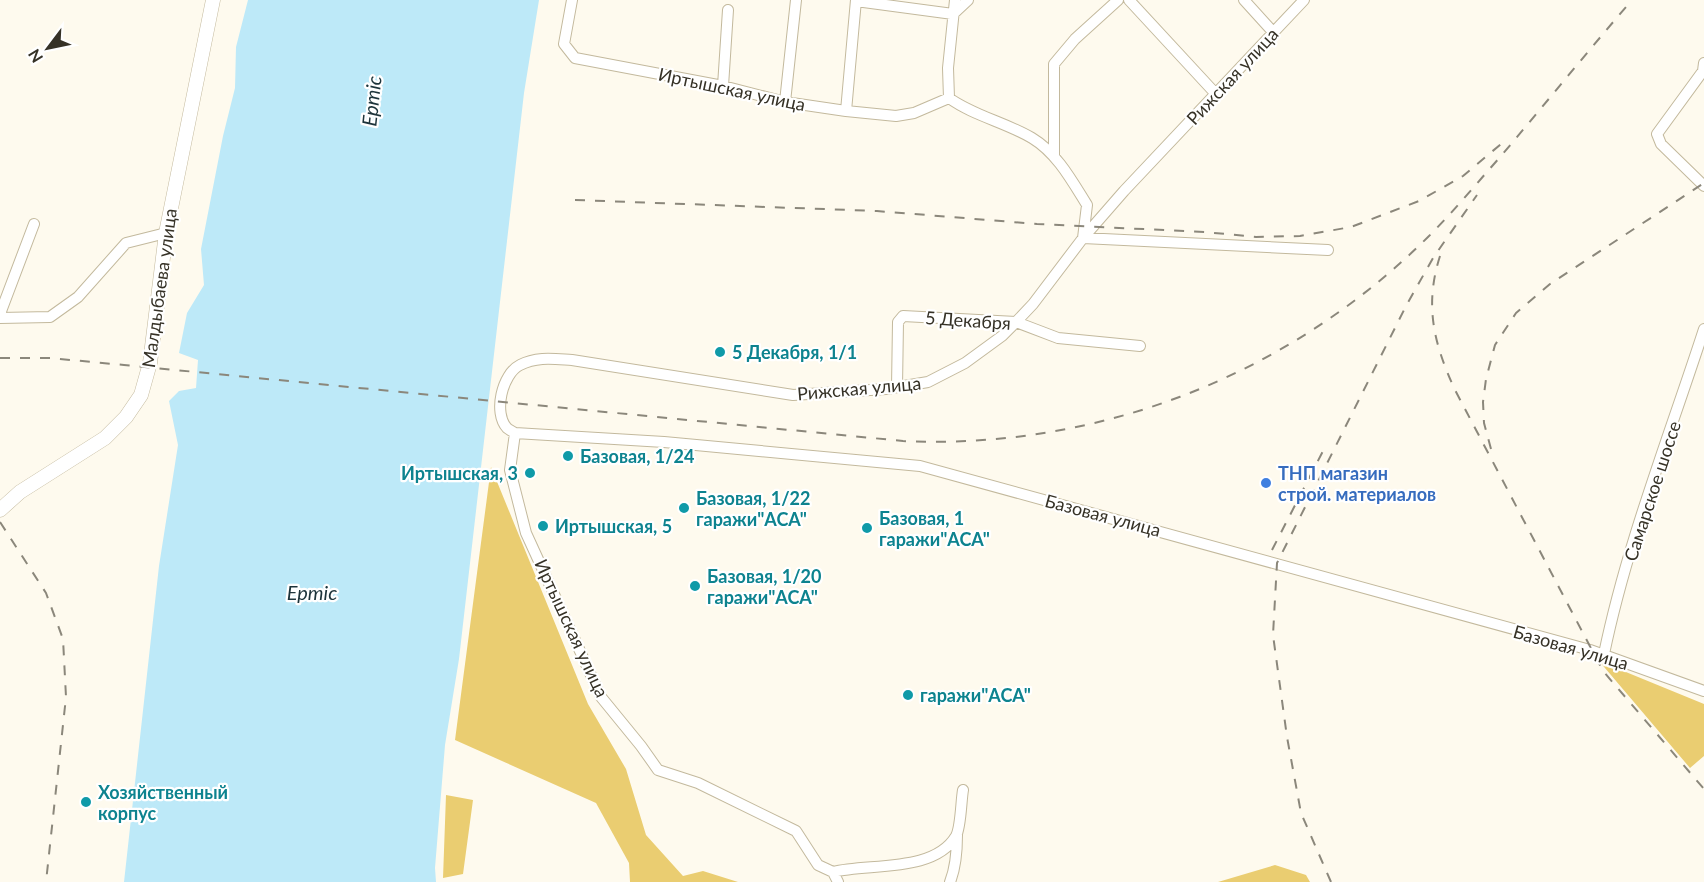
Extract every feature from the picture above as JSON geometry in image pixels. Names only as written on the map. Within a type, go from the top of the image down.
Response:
[{"type":"main road","name":"Малдыбаева улица","points":[[0,510],[20,492],[105,438],[126,417],[141,395],[150,363],[166,233],[213,0]]},
{"type":"street","name":"Иртышская улица","points":[[572,0],[564,45],[575,58],[723,86],[785,102],[846,111],[896,116],[914,113],[949,98]]},
{"type":"street","points":[[785,102],[796,0]]},
{"type":"street","points":[[955,0],[948,68],[949,98],[963,108],[1032,138],[1054,156],[1087,205],[1083,238],[1328,250]]},
{"type":"street","points":[[953,14],[968,0]]},
{"type":"street","points":[[1054,156],[1054,64],[1075,39],[1118,0]]},
{"type":"street","points":[[1129,0],[1215,93]]},
{"type":"street","points":[[1244,0],[1273,32]]},
{"type":"street","name":"Рижская улица","points":[[516,433],[507,429],[502,419],[504,385],[509,374],[518,366],[547,358],[793,395],[897,387],[928,382],[965,363],[1002,336],[1034,304],[1083,238],[1215,93],[1304,0]]},
{"type":"street","points":[[846,111],[856,1],[953,14]]},
{"type":"street","points":[[723,86],[728,10]]},
{"type":"street","points":[[1704,63],[1703,71],[1657,134],[1661,144],[1704,186]]},
{"type":"street","points":[[33,224],[0,316],[50,317],[78,297],[126,243],[166,233]]},
{"type":"street","name":"5 Декабря","points":[[897,387],[898,322],[903,316],[1016,322],[1058,338],[1140,346]]},
{"type":"street","name":"Самарское шоссе","points":[[1604,654],[1635,538],[1704,329]]},
{"type":"street","name":"Иртышская улица","points":[[516,433],[510,470],[526,532],[601,697],[658,770],[698,783],[796,831],[818,865],[836,877]]},
{"type":"street","name":"Базовая улица","points":[[516,433],[664,442],[920,466],[1604,654],[1704,692]]},
{"type":"street","points":[[950,882],[957,852],[963,790]]},
{"type":"street","points":[[836,877],[845,869],[906,863],[928,858],[944,849],[957,835]]},
{"type":"shaded area","points":[[491,467],[588,704],[626,769],[646,835],[683,876],[703,871],[738,882],[630,882],[629,863],[596,803],[455,740]]},
{"type":"shaded area","points":[[1599,661],[1704,704],[1704,756],[1690,768]]},
{"type":"shaded area","points":[[446,795],[473,800],[463,874],[443,878]]},
{"type":"shaded area","points":[[1275,865],[1306,875],[1310,882],[1218,882]]},
{"type":"water","name":"Ертіс","points":[[248,0],[539,0],[524,93],[459,659],[445,745],[435,868],[436,882],[124,882],[159,566],[178,445],[169,401],[179,391],[196,388],[198,360],[179,353],[187,313],[204,285],[201,249],[223,136],[235,88],[236,47]]},
{"type":"railway","points":[[0,358],[50,358],[903,441],[976,440],[1048,432],[1119,417],[1187,394],[1252,365],[1315,328],[1374,286],[1428,237],[1456,207],[1632,0]]},
{"type":"railway","points":[[575,200],[877,211],[1037,224],[1205,232],[1256,237],[1300,236],[1351,227],[1419,201],[1463,176],[1501,144]]},
{"type":"railway","points":[[1491,449],[1484,423],[1483,402],[1486,379],[1495,345],[1516,313],[1550,284],[1704,183]]},
{"type":"railway","points":[[1331,882],[1301,813],[1287,737],[1273,635],[1277,563],[1406,306],[1433,258],[1477,195]]},
{"type":"railway","points":[[1440,256],[1435,274],[1432,308],[1437,341],[1455,390],[1603,671],[1704,789]]},
{"type":"railway","points":[[1272,550],[1323,451]]},
{"type":"railway","points":[[0,522],[46,593],[63,639],[66,697],[46,882]]},
{"type":"place","name":"5 Декабря, 1/1","points":[[720,352]]},
{"type":"place","name":"Базовая, 1/24","points":[[568,456]]},
{"type":"place","name":"Иртышская, 3","points":[[530,473]]},
{"type":"place","name":"ТНП магазин строй. материалов","points":[[1266,483]]},
{"type":"place","name":"Базовая, 1/22 гаражи\"ACА\"","points":[[684,508]]},
{"type":"place","name":"Иртышская, 5","points":[[543,526]]},
{"type":"place","name":"Базовая, 1 гаражи\"ACА\"","points":[[867,528]]},
{"type":"place","name":"Базовая, 1/20 гаражи\"ACА\"","points":[[695,586]]},
{"type":"place","name":"гаражи\"ACА\"","points":[[908,695]]},
{"type":"place","name":"Хозяйственный корпус","points":[[86,802]]}]
